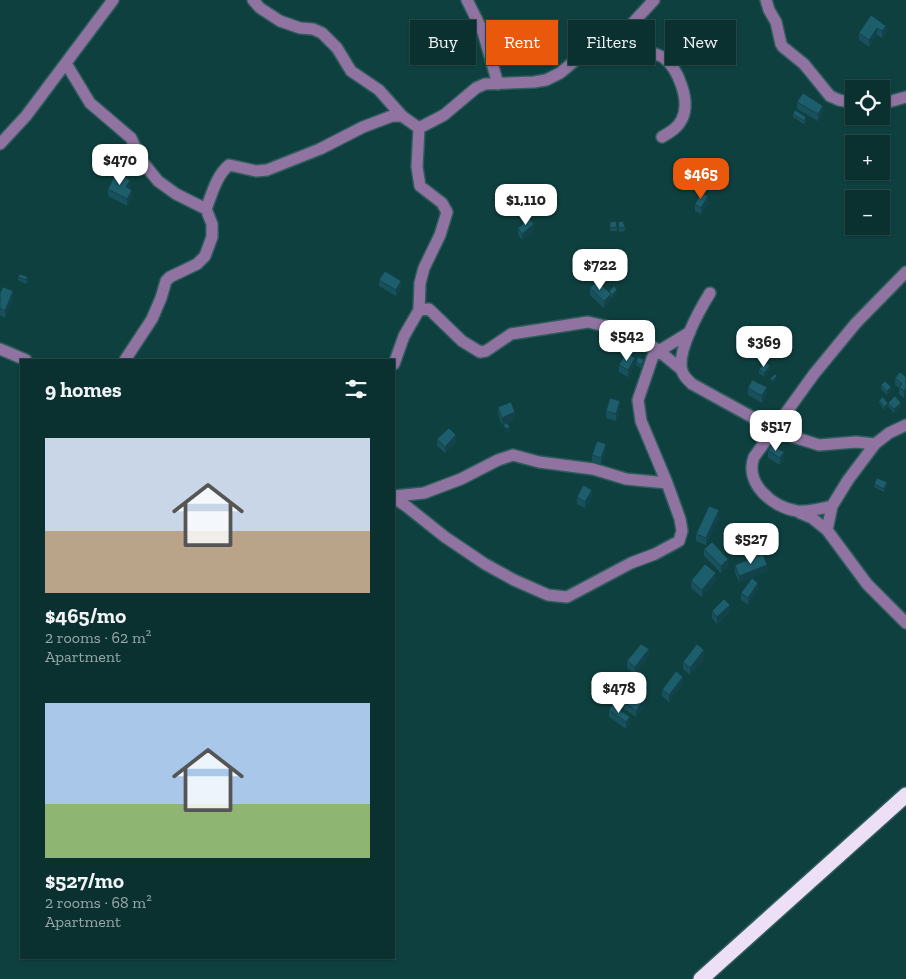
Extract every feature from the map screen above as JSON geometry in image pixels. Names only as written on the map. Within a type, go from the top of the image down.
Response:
[{"type":"highway","points":[[700,979],[906,795]]},
{"type":"street","points":[[0,144],[26,116],[113,0]]},
{"type":"street","points":[[253,0],[260,8],[280,21],[300,28],[313,29],[322,34],[337,48],[351,71],[379,90],[402,116],[419,128]]},
{"type":"street","points":[[467,0],[483,32],[498,84]]},
{"type":"street","points":[[636,20],[654,0]]},
{"type":"street","points":[[766,0],[776,22],[781,44],[804,64],[830,96],[845,101]]},
{"type":"street","points":[[655,54],[667,60],[677,74],[684,99],[684,116],[673,130],[662,137]]},
{"type":"street","points":[[66,64],[90,103],[131,138],[141,160],[158,181],[176,194],[206,209],[212,224],[212,237],[207,251],[197,264],[170,277],[166,281],[152,319],[126,359]]},
{"type":"street","points":[[419,128],[444,115],[476,88],[485,84],[546,80],[570,65]]},
{"type":"street","points":[[890,101],[906,96]]},
{"type":"street","points":[[206,209],[216,184],[229,165],[256,171],[268,170],[320,149],[363,127],[392,116],[402,116]]},
{"type":"street","points":[[395,361],[408,328],[418,310],[420,283],[424,268],[440,235],[447,212],[442,203],[420,186],[417,167],[419,128]]},
{"type":"street","points":[[906,272],[856,323],[814,374],[754,457],[751,466],[752,474],[762,492],[783,506],[812,518],[827,530],[867,584],[906,623]]},
{"type":"street","points":[[710,293],[697,315],[681,360],[682,370],[692,384],[752,418],[771,435],[784,434],[819,445],[856,442],[875,444]]},
{"type":"street","points":[[418,310],[429,309],[462,342],[480,352],[486,351],[511,334],[588,322],[631,332],[682,370]]},
{"type":"street","points":[[395,498],[445,537],[495,570],[548,596],[567,597],[631,563],[655,554],[679,541],[682,531],[667,483],[641,421],[638,400],[653,356],[690,332]]},
{"type":"street","points":[[0,349],[24,359]]},
{"type":"street","points":[[827,530],[832,506],[848,480],[875,444],[889,432],[906,425]]},
{"type":"street","points":[[395,497],[424,493],[461,479],[498,460],[513,455],[539,462],[593,469],[626,479],[667,483]]},
{"type":"street","points":[[796,511],[809,511],[832,506]]},
{"type":"building","points":[[871,15],[886,26],[882,31],[877,28],[869,40],[859,33]]},
{"type":"building","points":[[803,93],[823,106],[818,114],[797,102]]},
{"type":"building","points":[[795,110],[806,117],[804,121],[793,114]]},
{"type":"building","points":[[116,173],[130,180],[126,187],[132,190],[127,199],[108,189]]},
{"type":"building","points":[[701,193],[708,196],[701,208],[695,204]]},
{"type":"building","points":[[529,219],[534,224],[522,234],[518,228]]},
{"type":"building","points":[[616,221],[617,227],[610,228],[610,222]]},
{"type":"building","points":[[623,221],[625,227],[619,228],[618,222]]},
{"type":"building","points":[[385,271],[401,281],[396,290],[379,280]]},
{"type":"building","points":[[20,274],[28,277],[26,280],[18,277]]},
{"type":"building","points":[[597,281],[611,294],[604,301],[590,288]]},
{"type":"building","points":[[614,286],[617,290],[612,295],[609,291]]},
{"type":"building","points":[[3,287],[13,291],[5,311],[0,308],[0,293]]},
{"type":"building","points":[[626,353],[635,358],[628,370],[619,365]]},
{"type":"building","points":[[638,357],[644,360],[641,365],[636,362]]},
{"type":"building","points":[[765,362],[770,366],[764,373],[759,369]]},
{"type":"building","points":[[900,372],[906,377],[906,388],[904,391],[899,387],[902,384],[895,378]]},
{"type":"building","points":[[775,374],[777,376],[772,381],[770,379]]},
{"type":"building","points":[[752,380],[767,387],[762,396],[748,388]]},
{"type":"building","points":[[885,381],[891,387],[887,391],[881,385]]},
{"type":"building","points":[[895,396],[901,403],[894,409],[888,403]]},
{"type":"building","points":[[883,397],[888,403],[884,407],[879,400]]},
{"type":"building","points":[[610,398],[620,401],[616,414],[606,411]]},
{"type":"building","points":[[511,402],[515,412],[502,418],[498,407]]},
{"type":"building","points":[[507,423],[510,427],[506,429],[503,425]]},
{"type":"building","points":[[449,428],[456,435],[445,447],[437,439]]},
{"type":"building","points":[[597,441],[606,444],[601,458],[592,455]]},
{"type":"building","points":[[771,445],[784,452],[780,458],[768,451]]},
{"type":"building","points":[[877,478],[887,482],[884,489],[874,484]]},
{"type":"building","points":[[583,485],[592,490],[585,502],[577,497]]},
{"type":"building","points":[[709,506],[719,510],[706,538],[696,534]]},
{"type":"building","points":[[712,542],[728,559],[721,566],[704,549]]},
{"type":"building","points":[[763,554],[767,565],[739,576],[735,565]]},
{"type":"building","points":[[705,564],[716,573],[702,590],[691,581]]},
{"type":"building","points":[[752,578],[758,583],[748,598],[741,593]]},
{"type":"building","points":[[724,599],[730,605],[717,617],[712,611]]},
{"type":"building","points":[[641,644],[649,649],[635,667],[627,661]]},
{"type":"building","points":[[697,644],[704,650],[690,668],[683,662]]},
{"type":"building","points":[[676,671],[683,677],[669,695],[662,690]]},
{"type":"building","points":[[629,686],[645,698],[636,711],[619,698]]},
{"type":"building","points":[[612,705],[630,717],[626,722],[609,710]]}]
